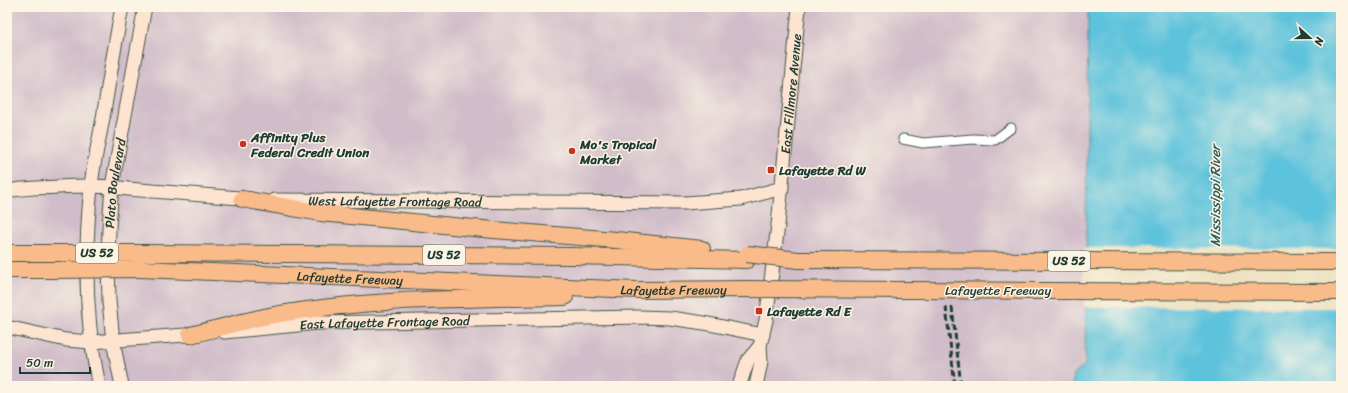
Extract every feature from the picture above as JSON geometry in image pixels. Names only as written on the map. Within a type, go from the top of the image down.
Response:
[{"type":"highway","points":[[242,199],[321,213],[616,240],[747,257]]},
{"type":"highway","points":[[7,249],[47,253]]},
{"type":"highway","name":"Lafayette Freeway","points":[[7,253],[47,253],[141,261],[637,290],[748,289],[1341,292]]},
{"type":"highway","name":"Lafayette Freeway","points":[[7,270],[48,270],[141,261],[571,256],[747,257]]},
{"type":"highway","name":"US 52","points":[[747,257],[798,260],[1341,262]]},
{"type":"highway","points":[[7,273],[48,270]]},
{"type":"highway","points":[[190,335],[269,316],[364,304],[436,300],[570,297],[637,290]]},
{"type":"street","name":"Plato Boulevard","points":[[99,386],[91,342],[86,279],[87,232],[91,186],[122,7]]},
{"type":"street","name":"Plato Boulevard","points":[[122,386],[113,342],[109,301],[108,261],[112,186],[145,7]]},
{"type":"street","name":"East Fillmore Avenue","points":[[756,386],[761,362],[761,341],[767,313],[782,188],[800,7]]},
{"type":"street","points":[[903,140],[923,143],[972,139],[995,140],[1011,128]]},
{"type":"street","name":"West Lafayette Frontage Road","points":[[7,191],[23,188],[112,186],[128,189],[242,199],[685,203],[741,199],[782,188]]},
{"type":"street","name":"East Lafayette Frontage Road","points":[[7,327],[66,340],[113,342],[318,323],[639,317],[670,318],[704,323],[761,341]]},
{"type":"street","name":"East Fillmore Avenue","points":[[739,386],[748,360],[761,341]]},
{"type":"shaded area","points":[[7,7],[1088,7],[1085,365],[1074,375],[1072,386],[7,386]]},
{"type":"water","name":"Mississippi River","points":[[1088,7],[1341,7],[1341,386],[1072,386],[1074,375],[1085,365]]},
{"type":"pier","points":[[1084,248],[1341,249],[1341,308],[1084,307]]},
{"type":"railway","points":[[946,307],[955,386]]},
{"type":"railway","points":[[952,307],[961,386]]},
{"type":"place","name":"Affinity Plus Federal Credit Union","points":[[243,144]]},
{"type":"place","name":"Mo's Tropical Market","points":[[572,151]]},
{"type":"place","name":"Lafayette Rd W","points":[[771,170]]},
{"type":"place","name":"Lafayette Rd E","points":[[759,311]]}]
